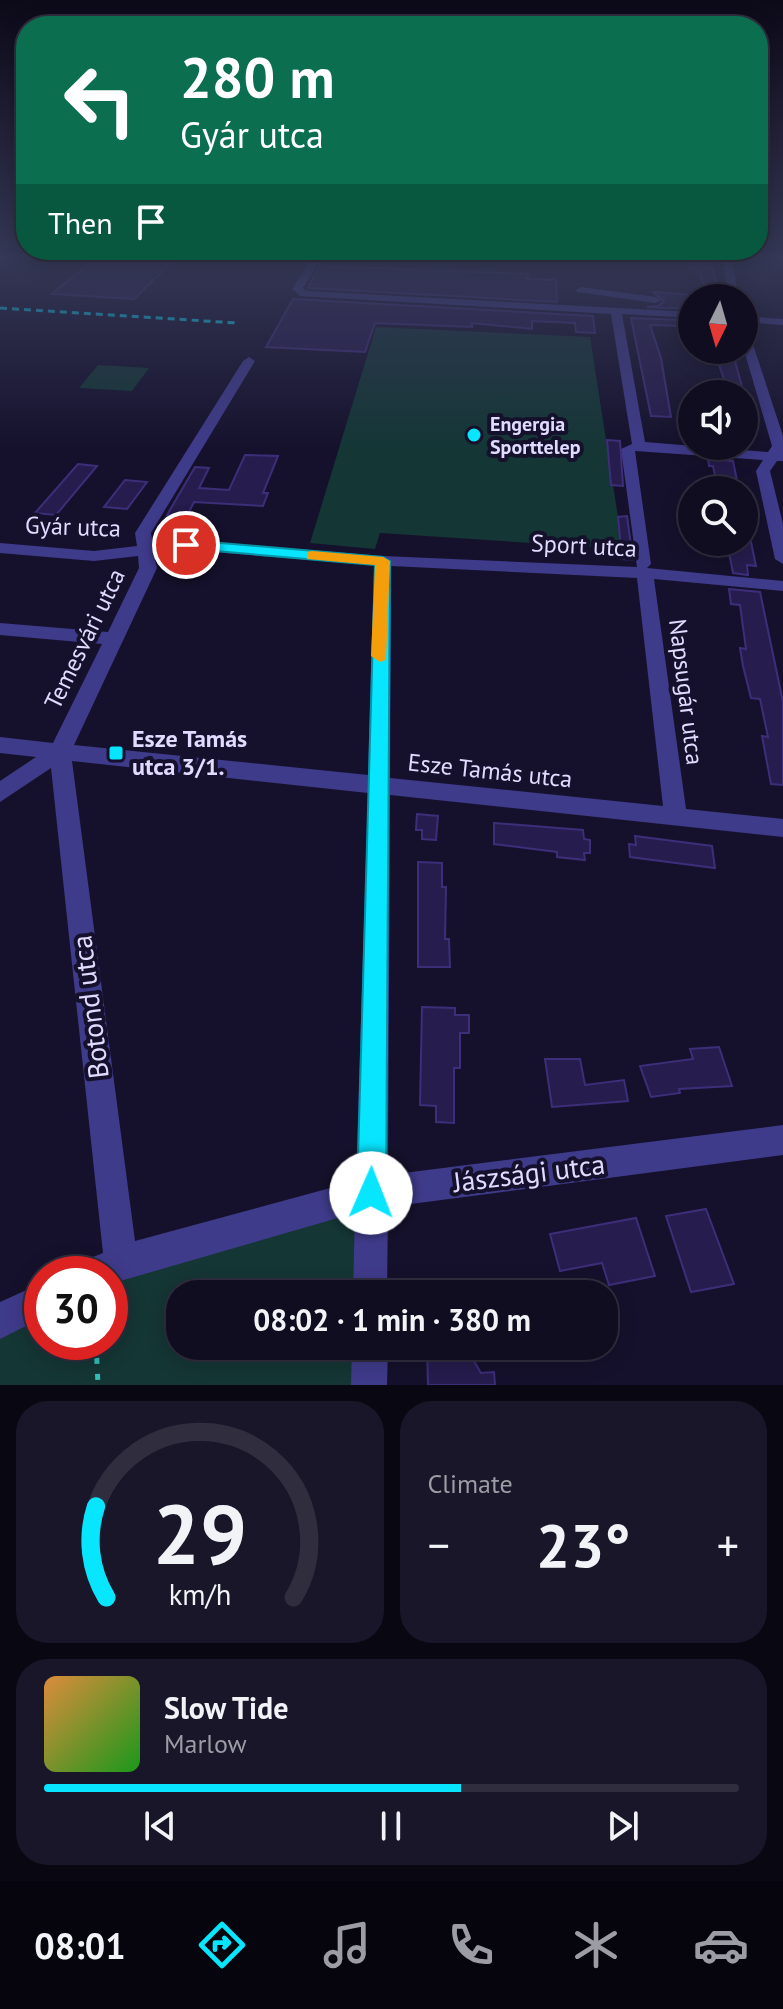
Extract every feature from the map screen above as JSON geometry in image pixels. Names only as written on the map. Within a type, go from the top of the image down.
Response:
[{"type":"street","name":"Napsugár utca","points":[[618,321],[639,446],[628,449],[676,817]]},
{"type":"street","name":"Temesvári utca","points":[[60,751],[148,568],[143,533],[249,361]]},
{"type":"street","points":[[754,364],[779,446],[778,457],[763,471],[780,533],[783,559]]},
{"type":"street","points":[[639,446],[778,457]]},
{"type":"street","name":"Gyár utca","points":[[0,548],[94,556],[186,545],[383,561]]},
{"type":"street","points":[[370,1280],[383,561]]},
{"type":"street","name":"Sport utca","points":[[383,561],[644,568],[783,586]]},
{"type":"street","points":[[0,629],[113,639]]},
{"type":"street","name":"Esze Tamás utca","points":[[0,745],[783,828]]},
{"type":"street","points":[[0,793],[60,751]]},
{"type":"street","name":"Botond utca","points":[[60,751],[106,1256]]},
{"type":"street","name":"Jászsági utca","points":[[128,1262],[371,1193],[783,1140]]},
{"type":"street","points":[[0,1321],[24,1309]]},
{"type":"street","points":[[369,1385],[370,1360]]},
{"type":"path","points":[[97,1360],[98,1385]]},
{"type":"green space","name":"Engergia Sporttelep","points":[[376,327],[590,337],[623,549],[380,533],[375,549],[310,543]]},
{"type":"green space","points":[[98,365],[149,368],[132,391],[79,388]]},
{"type":"green space","points":[[371,1193],[370,1280],[166,1280],[166,1360],[370,1360],[369,1385],[0,1385],[0,1321],[24,1309],[24,1360],[128,1360],[128,1268]]},
{"type":"building","points":[[281,321],[594,321],[595,333],[576,332],[575,323],[532,321],[532,329],[472,323],[472,327],[375,323],[365,352],[266,347]]},
{"type":"building","points":[[632,321],[678,321],[678,326],[650,325],[661,358],[671,417],[651,416]]},
{"type":"building","points":[[719,364],[736,364],[740,380],[724,380]]},
{"type":"building","points":[[607,440],[620,441],[623,486],[611,485]]},
{"type":"building","points":[[245,455],[278,456],[263,493],[268,493],[263,506],[194,502],[187,516],[167,515],[195,467],[209,468],[199,488],[229,490]]},
{"type":"building","points":[[708,460],[733,461],[736,476],[715,476],[713,466],[709,466]]},
{"type":"building","points":[[78,464],[97,466],[56,515],[35,513]]},
{"type":"building","points":[[125,480],[147,482],[127,509],[104,507]]},
{"type":"building","points":[[627,516],[633,560],[622,559],[618,517]]},
{"type":"building","points":[[730,556],[754,556],[756,566],[747,565],[748,575],[733,573]]},
{"type":"building","points":[[729,589],[760,592],[783,702],[783,785],[771,784],[762,736],[768,737],[760,699],[751,698],[743,666],[740,648],[746,649],[740,605],[731,604]]},
{"type":"building","points":[[417,814],[438,816],[436,840],[422,839],[422,830],[416,830]]},
{"type":"building","points":[[494,823],[583,830],[584,839],[590,840],[590,853],[584,853],[585,860],[557,857],[557,852],[494,844]]},
{"type":"building","points":[[635,836],[712,846],[715,868],[630,857],[629,844],[636,845]]},
{"type":"building","points":[[418,862],[442,863],[442,887],[446,887],[445,939],[449,939],[450,967],[418,967]]},
{"type":"building","points":[[422,1007],[455,1008],[455,1015],[469,1015],[469,1033],[460,1033],[460,1068],[454,1068],[454,1123],[436,1122],[436,1106],[420,1105]]},
{"type":"building","points":[[719,1047],[732,1086],[679,1089],[680,1093],[651,1097],[640,1066],[693,1059],[690,1049]]},
{"type":"building","points":[[545,1059],[580,1059],[585,1085],[624,1080],[628,1101],[552,1107]]},
{"type":"building","points":[[706,1209],[734,1284],[691,1292],[666,1216]]},
{"type":"building","points":[[636,1218],[655,1276],[618,1283],[618,1280],[607,1280],[602,1263],[560,1271],[550,1234]]},
{"type":"building","points":[[427,1360],[473,1360],[481,1373],[494,1372],[495,1385],[428,1385]]},
{"type":"railway","points":[[200,321],[237,323]]},
{"type":"slow traffic","points":[[312,555],[383,561],[380,656]]},
{"type":"place","name":"Engergia Sporttelep","points":[[474,435]]},
{"type":"place","name":"Esze Tamás utca 3/1.","points":[[116,753]]},
{"type":"route","points":[[186,545],[383,561],[371,1193]]}]
